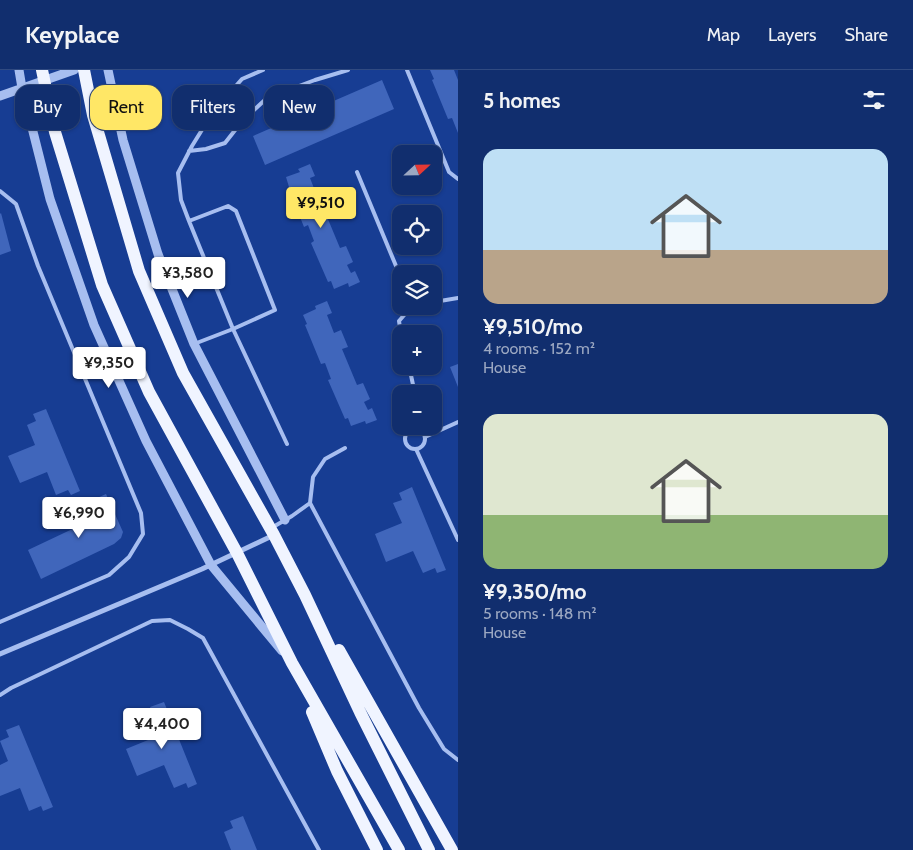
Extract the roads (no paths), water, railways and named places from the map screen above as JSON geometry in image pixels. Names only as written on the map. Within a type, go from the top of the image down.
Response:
[{"type":"main road","points":[[84,70],[93,115],[139,271],[183,373],[305,595],[360,712],[429,850]]},
{"type":"main road","points":[[43,75],[55,132],[102,285],[149,392],[237,553],[292,664],[398,850]]},
{"type":"main road","points":[[305,595],[327,629],[452,850]]},
{"type":"main road","points":[[292,664],[337,770],[377,850]]},
{"type":"street","points":[[19,70],[22,85]]},
{"type":"street","points":[[27,85],[43,75],[74,70]]},
{"type":"street","points":[[108,70],[123,140],[158,254],[194,344],[286,520]]},
{"type":"street","points":[[0,96],[15,91]]},
{"type":"street","points":[[33,130],[50,199],[94,325],[146,441],[211,565],[292,664]]},
{"type":"street","points":[[0,654],[211,565],[237,553],[272,532]]},
{"type":"lane","points":[[263,70],[242,79],[213,112],[178,173],[181,200],[189,221],[233,329],[286,444]]},
{"type":"lane","points":[[189,151],[206,149],[225,143],[243,120],[267,98],[314,80],[348,70]]},
{"type":"lane","points":[[407,70],[449,172],[458,179]]},
{"type":"lane","points":[[357,172],[396,265]]},
{"type":"lane","points":[[0,191],[16,204],[38,266],[141,512],[143,534],[129,557],[109,575],[0,622]]},
{"type":"lane","points":[[189,221],[228,206],[236,211],[275,310],[194,344]]},
{"type":"lane","points":[[442,301],[458,298]]},
{"type":"lane","points":[[425,438],[458,422]]},
{"type":"lane","points":[[406,435],[405,439],[407,445],[410,448],[416,449],[424,444],[424,435]]},
{"type":"lane","points":[[345,448],[324,458],[313,478],[310,503],[419,708],[444,749],[458,760]]},
{"type":"lane","points":[[416,449],[458,540]]},
{"type":"lane","points":[[272,532],[310,503]]},
{"type":"lane","points":[[0,695],[152,621],[170,620],[203,638],[320,850]]}]
